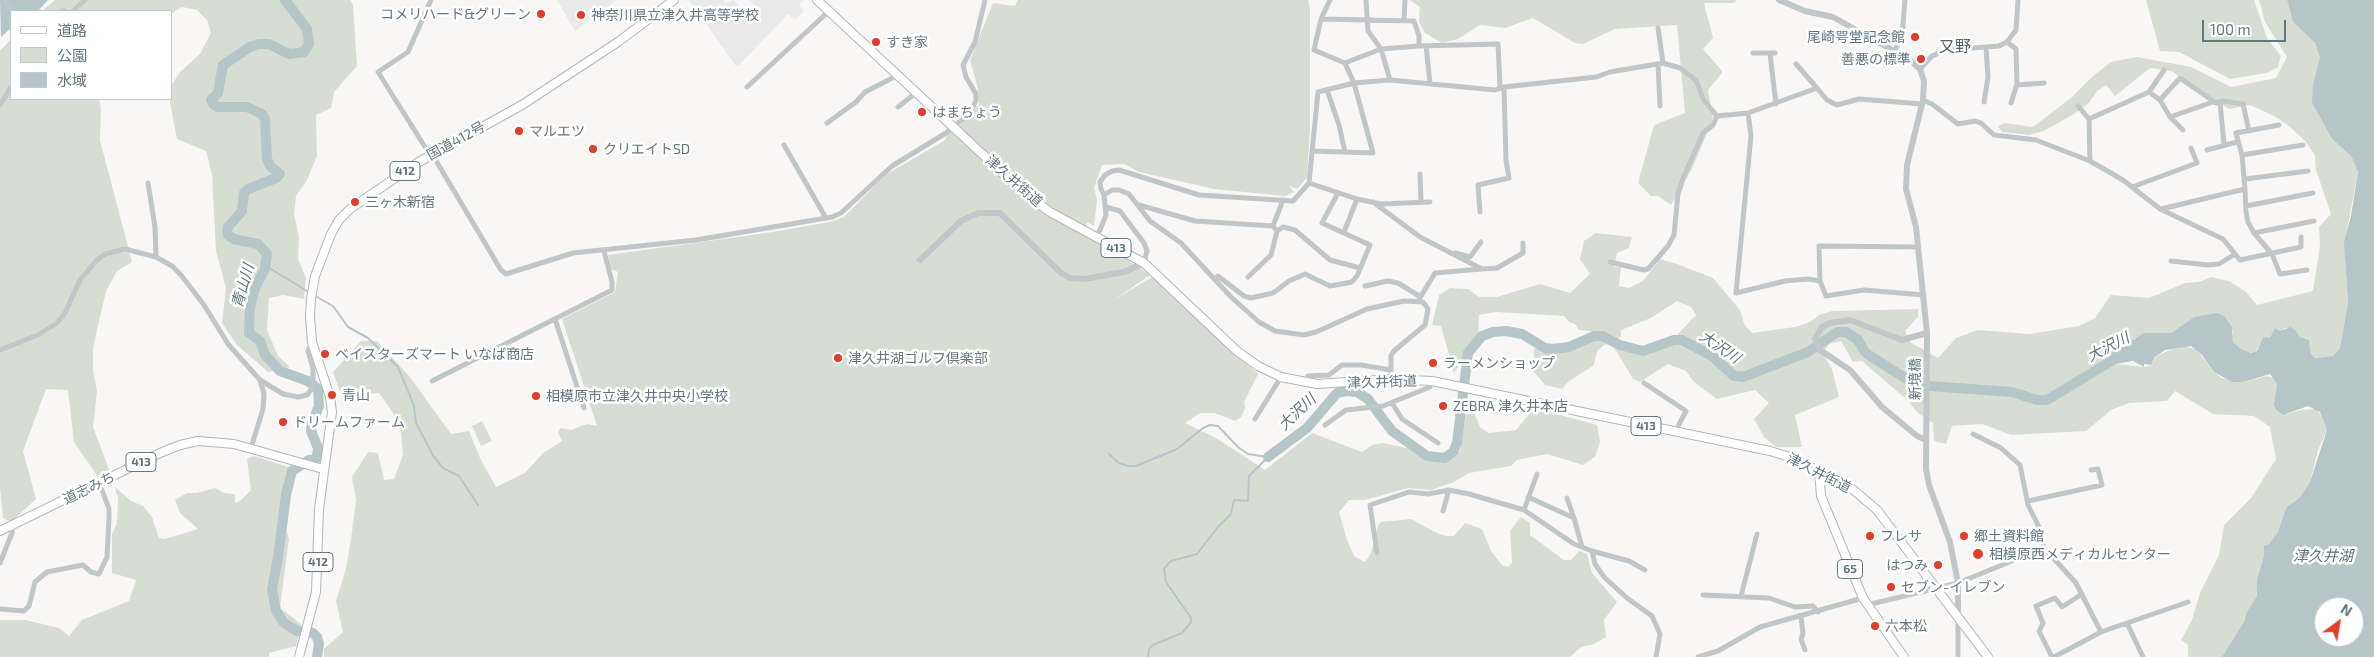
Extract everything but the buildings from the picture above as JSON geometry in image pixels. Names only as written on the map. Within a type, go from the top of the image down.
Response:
[{"type":"main road","name":"国道412号","points":[[299,657],[318,575],[319,508],[332,412],[330,398],[314,346],[310,317],[315,276],[331,234],[339,220],[350,209],[431,155],[522,105],[618,42],[674,0]]},
{"type":"main road","name":"津久井街道","points":[[816,0],[1038,204],[1144,263],[1237,351],[1258,366],[1281,377],[1329,384],[1391,379],[1432,381],[1783,455],[1820,471],[1850,487],[1877,510],[1988,657]]},
{"type":"main road","name":"道志みち","points":[[0,531],[170,448],[189,442],[216,441],[251,448],[323,469]]},
{"type":"main road","name":"65","points":[[1820,471],[1821,496],[1863,598],[1904,657]]},
{"type":"street","points":[[74,10],[85,0]]},
{"type":"street","points":[[431,0],[408,52],[378,72],[506,274],[552,258],[573,253],[696,240],[826,218],[842,213],[892,166],[954,127],[970,113],[976,101],[973,86],[966,76],[963,65],[975,42],[985,0]]},
{"type":"street","points":[[1313,151],[1373,153],[1354,83],[1345,63],[1314,50],[1321,19],[1330,0]]},
{"type":"street","points":[[1366,0],[1368,31],[1382,49],[1390,80]]},
{"type":"street","points":[[1404,20],[1405,0]]},
{"type":"street","points":[[1779,0],[1834,17],[1910,60],[1920,70],[1937,53],[1957,48],[1999,46],[2007,42],[2016,30],[2018,0]]},
{"type":"street","points":[[1894,52],[1902,36],[1905,0]]},
{"type":"street","points":[[747,87],[829,11]]},
{"type":"street","points":[[1321,19],[1414,21],[1419,36],[1419,46]]},
{"type":"street","points":[[1658,28],[1660,106]]},
{"type":"street","points":[[2007,42],[2016,49],[2017,85],[2011,103]]},
{"type":"street","points":[[1345,63],[1382,49],[1498,44],[1506,160],[1509,178],[1478,185],[1480,212]]},
{"type":"street","points":[[1426,46],[1430,83]]},
{"type":"street","points":[[1984,102],[1988,77],[1986,47]]},
{"type":"street","points":[[1753,53],[1772,54],[1776,104]]},
{"type":"street","points":[[1097,237],[1106,215],[1104,195],[1100,182],[1105,175],[1119,170],[1199,195],[1293,201],[1309,183],[1318,92],[1354,83],[1390,80],[1495,90],[1502,87],[1596,77],[1610,72],[1660,63],[1680,68],[1692,77],[1697,82],[1703,99],[1712,113],[1717,116],[1748,113],[1817,88]]},
{"type":"street","points":[[1796,64],[1827,100],[1837,105],[1858,99],[1923,102],[1932,104],[1958,124],[1981,123],[1994,135],[2036,140],[2090,161],[2132,187],[2160,209],[2223,239],[2240,260],[2301,247],[2301,237]]},
{"type":"street","name":"新境橋","points":[[1920,70],[1925,87],[1923,102],[1905,180],[1918,247],[1927,334],[1926,469],[1929,485],[1946,529],[1958,583],[1958,617]]},
{"type":"street","points":[[2089,119],[2149,92],[2164,70]]},
{"type":"street","points":[[827,123],[856,102],[865,92],[898,75]]},
{"type":"street","points":[[2160,100],[2180,78],[2213,102]]},
{"type":"street","points":[[2017,85],[2044,83]]},
{"type":"street","points":[[0,105],[10,89]]},
{"type":"street","points":[[1327,90],[1339,124],[1345,152]]},
{"type":"street","points":[[898,107],[917,92]]},
{"type":"street","points":[[2149,92],[2160,100],[2170,117],[2182,130]]},
{"type":"street","points":[[2170,117],[2213,102],[2243,104],[2249,131]]},
{"type":"street","points":[[2220,102],[2224,144]]},
{"type":"street","points":[[2078,106],[2089,119],[2090,161]]},
{"type":"street","points":[[1748,113],[1751,136],[1736,293],[1785,281],[1808,279],[1820,281]]},
{"type":"street","points":[[1610,262],[1644,270],[1648,269],[1668,246],[1674,235],[1678,194],[1684,176],[1703,133],[1713,125],[1717,116]]},
{"type":"street","points":[[2279,125],[2236,133],[2242,155],[2248,222],[2254,233],[2272,254],[2280,274],[2307,270]]},
{"type":"street","points":[[2207,150],[2237,142]]},
{"type":"street","points":[[784,145],[826,218]]},
{"type":"street","points":[[2242,155],[2303,145]]},
{"type":"street","points":[[2132,187],[2197,163],[2191,148]]},
{"type":"street","points":[[2245,179],[2308,172]]},
{"type":"street","points":[[1420,174],[1421,202]]},
{"type":"street","points":[[148,183],[156,234],[156,257]]},
{"type":"street","points":[[1309,183],[1357,199],[1373,202],[1430,202]]},
{"type":"street","points":[[2160,209],[2245,188]]},
{"type":"street","points":[[1104,195],[1112,190],[1119,190],[1129,194],[1150,221],[1181,243],[1231,297],[1259,322],[1274,331],[1290,334],[1316,332],[1367,309],[1418,298],[1435,274],[1497,268],[1522,253],[1523,243]]},
{"type":"street","points":[[1215,279],[1218,276],[1244,296],[1251,298],[1273,293],[1289,281],[1306,274],[1330,286],[1352,282],[1357,276],[1370,245],[1322,223],[1338,193]]},
{"type":"street","points":[[2246,206],[2313,193]]},
{"type":"street","points":[[1344,232],[1357,199]]},
{"type":"street","points":[[1248,277],[1271,255],[1275,228],[1284,200]]},
{"type":"street","points":[[1373,202],[1420,237],[1482,269]]},
{"type":"street","points":[[1139,205],[1195,222],[1275,228],[1283,226],[1295,230],[1330,260],[1360,268]]},
{"type":"street","points":[[920,260],[961,221],[978,213],[1000,213],[1061,272],[1070,278],[1084,279],[1124,272],[1144,263],[1147,252],[1144,243],[1120,211],[1106,207]]},
{"type":"street","points":[[2254,233],[2314,221]]},
{"type":"street","points":[[1452,254],[1470,257],[1481,242]]},
{"type":"street","points":[[1918,247],[1819,246],[1820,281],[1826,296],[1864,290],[1924,294]]},
{"type":"street","points":[[0,350],[30,338],[56,323],[65,313],[80,280],[98,258],[105,254],[125,249],[156,257],[172,266],[204,305],[223,337],[260,380],[283,394],[296,397],[307,395],[313,387],[313,374],[308,351],[309,348],[314,346]]},
{"type":"street","points":[[432,381],[612,290],[612,282],[604,251]]},
{"type":"street","points":[[2171,261],[2208,265],[2219,264],[2235,254]]},
{"type":"street","points":[[1365,286],[1388,281],[1398,283],[1423,302],[1428,309],[1425,325],[1394,351],[1391,356],[1391,379]]},
{"type":"street","points":[[555,319],[584,408]]},
{"type":"street","points":[[1926,440],[1917,436],[1882,407],[1850,370],[1820,350],[1815,339],[1822,327],[1840,320],[1850,320],[1902,340],[1927,334]]},
{"type":"street","points":[[1308,376],[1329,375],[1342,365],[1361,365],[1391,370]]},
{"type":"street","points":[[1255,418],[1281,377]]},
{"type":"street","points":[[251,448],[263,409],[263,388],[260,380]]},
{"type":"street","points":[[1325,425],[1346,410],[1354,408],[1373,409],[1392,403],[1430,387],[1432,381]]},
{"type":"street","points":[[1644,383],[1686,411],[1674,432]]},
{"type":"street","points":[[1392,403],[1402,419],[1438,443]]},
{"type":"street","points":[[1973,434],[2001,448],[2020,465],[2028,501],[2040,529],[2044,548],[2072,577],[2101,632]]},
{"type":"street","points":[[2028,501],[2102,485],[2098,469],[2091,470]]},
{"type":"street","points":[[1524,510],[1537,474]]},
{"type":"street","points":[[0,609],[24,611],[29,606],[35,582],[47,572],[83,565],[92,572],[99,574],[106,557],[109,518],[99,482]]},
{"type":"street","points":[[1443,512],[1449,490]]},
{"type":"street","points":[[1377,553],[1370,506],[1409,492],[1428,494],[1449,490],[1524,510],[1582,547],[1629,561],[1645,570]]},
{"type":"street","points":[[1528,497],[1574,518]]},
{"type":"street","points":[[1567,498],[1582,547]]},
{"type":"street","points":[[0,563],[12,533],[12,526]]},
{"type":"street","points":[[1741,596],[1757,534]]},
{"type":"street","points":[[1868,605],[1958,583],[2044,548]]},
{"type":"street","points":[[1592,551],[1595,564],[1604,577],[1655,620],[1660,638],[1656,657]]},
{"type":"street","points":[[2082,594],[2062,607],[2055,598],[2036,606],[2043,623],[2039,631],[2053,657],[2101,632],[2188,602]]},
{"type":"street","points":[[1703,595],[1769,598],[1795,607],[1811,606],[1818,612]]},
{"type":"street","points":[[1698,657],[1718,651],[1760,628],[1863,598]]},
{"type":"street","points":[[1800,616],[1803,634],[1801,639],[1805,650]]},
{"type":"street","points":[[1958,617],[1958,657]]},
{"type":"street","points":[[2127,623],[2142,657]]},
{"type":"shaded area","name":"神奈川県立津久井高等学校","points":[[557,0],[617,0],[575,31]]},
{"type":"shaded area","points":[[689,0],[723,0],[726,3],[734,0],[752,23],[761,17],[750,0],[804,0],[799,5],[804,10],[795,20],[788,14],[738,66],[735,65]]},
{"type":"green space","points":[[55,0],[350,0],[353,5],[357,66],[334,92],[331,108],[316,115],[317,156],[306,182],[296,196],[294,214],[299,237],[298,259],[306,278],[304,299],[283,295],[269,298],[267,330],[278,356],[290,367],[268,372],[237,345],[222,323],[226,288],[216,251],[212,174],[206,151],[177,139],[170,102],[172,100],[172,84],[180,72],[200,54],[211,33],[207,20],[197,10],[182,7],[172,13],[172,10],[43,10]]},
{"type":"green space","points":[[1018,0],[1308,0],[1310,9],[1310,129],[1307,178],[1297,189],[1289,186],[1294,192],[1285,196],[1214,189],[1139,172],[1124,164],[1102,165],[1094,188],[1097,200],[1094,226],[1087,222],[1084,236],[1125,258],[1150,275],[1114,300],[1152,277],[1258,374],[1244,402],[1245,408],[1241,417],[1235,421],[1215,413],[1200,413],[1185,423],[1216,438],[1265,470],[1312,433],[1362,452],[1372,445],[1383,443],[1406,448],[1434,460],[1447,459],[1460,451],[1467,409],[1473,409],[1480,427],[1489,433],[1516,430],[1534,408],[1597,425],[1600,442],[1595,457],[1583,465],[1547,454],[1517,460],[1511,466],[1469,473],[1454,482],[1431,490],[1408,488],[1365,500],[1349,500],[1339,512],[1354,556],[1365,562],[1371,553],[1378,526],[1381,522],[1411,519],[1446,536],[1454,536],[1465,523],[1482,529],[1491,551],[1502,565],[1508,567],[1512,563],[1510,531],[1521,517],[1530,523],[1530,535],[1564,560],[1571,560],[1579,551],[1587,554],[1592,573],[1617,602],[1604,620],[1606,637],[1594,644],[1581,647],[1570,657],[324,657],[324,649],[343,632],[336,601],[346,569],[352,532],[356,500],[352,477],[368,452],[378,453],[384,480],[394,479],[403,455],[401,431],[393,413],[379,393],[342,397],[333,372],[361,341],[377,341],[410,377],[451,434],[469,431],[480,458],[496,487],[525,473],[543,453],[562,441],[558,433],[560,428],[571,430],[587,424],[597,426],[562,319],[615,292],[618,272],[611,269],[608,255],[773,232],[829,222],[844,217],[885,175],[944,141],[951,129],[954,132],[979,105],[978,89],[970,60],[993,3],[1015,6]]},
{"type":"green space","points":[[1410,0],[1737,0],[1734,3],[1704,3],[1713,38],[1703,49],[1723,72],[1708,90],[1713,119],[1692,169],[1671,205],[1658,196],[1651,196],[1638,183],[1654,125],[1685,113],[1677,25],[1615,29],[1583,44],[1575,43],[1533,18],[1505,28],[1480,25],[1458,39],[1442,43],[1425,33],[1419,22],[1420,7]]},
{"type":"green space","points":[[2146,0],[2254,0],[2267,38],[2281,56],[2278,67],[2267,73],[2230,79],[2179,52],[2160,51]]},
{"type":"green space","points":[[2259,0],[2287,0],[2293,22],[2315,43],[2320,58],[2318,114],[2332,139],[2351,156],[2358,172],[2347,230],[2345,257],[2348,303],[2340,348],[2333,356],[2315,358],[2311,354],[2309,340],[2300,337],[2296,331],[2285,328],[2270,338],[2263,338],[2256,351],[2252,353],[2240,348],[2233,342],[2233,330],[2194,317],[2171,333],[2143,333],[2134,340],[2123,341],[2112,359],[2116,364],[2144,367],[2151,365],[2157,356],[2186,346],[2197,350],[2214,372],[2222,378],[2243,382],[2267,376],[2274,378],[2277,384],[2276,410],[2283,415],[2301,410],[2316,409],[2321,415],[2327,430],[2318,450],[2310,482],[2300,497],[2286,508],[2278,532],[2269,544],[2264,547],[2264,555],[2257,580],[2257,596],[2246,613],[2244,622],[2224,657],[2188,657],[2188,645],[2181,640],[2192,620],[2200,593],[2219,555],[2224,525],[2251,498],[2276,459],[2270,427],[2254,416],[2213,414],[2175,391],[2167,401],[2129,403],[2111,410],[2086,431],[2011,435],[1982,424],[1952,426],[1946,444],[1934,441],[1933,423],[1918,413],[1907,400],[1862,361],[1853,362],[1841,341],[1829,344],[1823,353],[1832,369],[1839,397],[1795,415],[1802,447],[1776,447],[1764,437],[1754,419],[1769,403],[1755,390],[1717,399],[1694,382],[1686,371],[1668,364],[1640,382],[1633,379],[1614,347],[1625,342],[1644,353],[1667,346],[1696,315],[1691,307],[1677,301],[1651,318],[1621,330],[1621,337],[1604,345],[1597,351],[1594,365],[1568,382],[1562,389],[1545,385],[1534,372],[1534,348],[1561,353],[1586,345],[1592,331],[1579,330],[1575,324],[1569,322],[1564,316],[1496,312],[1479,315],[1478,337],[1454,373],[1441,326],[1432,325],[1439,295],[1450,288],[1468,289],[1479,297],[1497,297],[1540,284],[1570,293],[1590,274],[1580,259],[1584,241],[1596,233],[1632,237],[1629,248],[1617,253],[1614,267],[1621,267],[1619,286],[1629,288],[1643,281],[1660,259],[1677,264],[1713,278],[1740,310],[1744,324],[1752,333],[1795,327],[1832,311],[1918,309],[1918,317],[1905,331],[1910,342],[1938,358],[1956,338],[1977,330],[2030,334],[2079,326],[2095,318],[2111,295],[2149,298],[2185,283],[2199,282],[2211,277],[2229,281],[2246,292],[2257,305],[2313,291],[2320,246],[2319,227],[2331,214],[2316,170],[2315,155],[2305,141],[2289,126],[2274,116],[2250,105],[2229,109],[2171,71],[2150,68],[2115,96],[2106,85],[2097,91],[2089,103],[2044,131],[2029,135],[2002,132],[1998,126],[2005,123],[2033,127],[2072,97],[2093,76],[2111,62],[2137,57],[2191,67],[2231,87],[2276,78],[2287,57],[2265,22]]},
{"type":"green space","points":[[10,40],[10,100],[99,100],[101,109],[100,140],[132,262],[117,271],[106,291],[93,348],[93,371],[97,391],[93,427],[110,472],[98,477],[74,442],[68,390],[46,389],[23,451],[36,499],[11,522],[3,518],[0,487],[0,51]]},
{"type":"green space","points":[[482,421],[492,441],[481,446],[472,426]]},
{"type":"green space","points":[[254,456],[291,468],[281,512],[289,539],[280,608],[301,624],[296,646],[269,653],[269,657],[0,657],[0,620],[26,620],[59,628],[69,636],[82,620],[129,601],[136,580],[112,573],[112,534],[117,523],[118,499],[115,487],[131,501],[143,506],[152,517],[159,538],[165,539],[198,529],[180,513],[175,500],[187,493],[196,493],[216,488],[224,493],[235,494],[235,503],[241,500],[251,490],[247,459]]},
{"type":"water","points":[[0,0],[48,0],[39,10],[10,10],[10,29],[1,37]]},
{"type":"water","name":"津久井湖","points":[[2287,0],[2374,0],[2374,657],[2222,657],[2244,622],[2246,613],[2257,596],[2257,580],[2264,555],[2264,546],[2269,544],[2278,532],[2286,508],[2300,497],[2310,482],[2327,430],[2320,412],[2308,406],[2283,415],[2276,410],[2274,405],[2277,384],[2270,374],[2243,382],[2232,382],[2214,372],[2202,355],[2191,346],[2165,350],[2155,357],[2151,365],[2144,364],[2144,367],[2133,361],[2115,364],[2110,356],[2119,343],[2123,341],[2134,340],[2143,333],[2171,333],[2194,317],[2217,313],[2224,316],[2232,327],[2233,342],[2251,353],[2257,351],[2263,337],[2270,338],[2275,328],[2280,331],[2291,327],[2300,337],[2309,340],[2311,354],[2315,358],[2333,356],[2340,348],[2348,303],[2344,242],[2351,216],[2358,172],[2351,156],[2332,139],[2312,103],[2313,85],[2320,58],[2315,43],[2293,22]]},
{"type":"waterway","name":"青山川","points":[[285,0],[307,29],[309,44],[304,52],[289,54],[269,44],[259,44],[250,47],[223,65],[218,93],[211,100],[218,107],[247,107],[262,114],[265,119],[267,159],[270,166],[280,174],[276,178],[248,189],[244,193],[242,211],[228,227],[227,231],[228,235],[234,239],[258,244],[267,254],[265,269],[255,288],[250,307],[249,333],[260,341],[265,355],[280,371],[308,381],[318,389],[319,406],[311,431],[318,448],[317,456],[316,459],[309,460],[292,471],[286,495],[272,589],[276,611],[284,623],[297,631],[313,633],[317,637],[319,644],[317,657]]},
{"type":"waterway","points":[[266,266],[307,291]]},
{"type":"waterway","points":[[317,297],[333,306],[348,327],[368,338],[398,367],[414,406],[416,423],[434,457],[443,468],[459,476],[478,505]]},
{"type":"waterway","name":"大沢川","points":[[1268,457],[1307,428],[1337,393],[1346,391],[1357,392],[1368,399],[1392,431],[1427,456],[1445,458],[1453,452],[1457,443],[1468,353],[1482,336],[1493,332],[1506,331],[1522,334],[1545,348],[1552,349],[1569,347],[1594,336],[1602,336],[1620,345],[1643,351],[1674,340],[1682,340],[1712,356],[1734,376],[1743,377],[1808,352],[1837,332],[1846,332],[1858,340],[1865,352],[1916,385],[2012,392],[2037,400],[2047,400],[2123,354]]},
{"type":"waterway","name":"大沢川","points":[[1109,454],[1119,463],[1136,466],[1177,449],[1203,428],[1210,425],[1218,426],[1238,447],[1248,454],[1268,457]]},
{"type":"waterway","points":[[1148,657],[1149,649],[1153,645],[1182,633],[1191,622],[1191,618],[1166,582],[1164,569],[1171,561],[1197,554],[1217,528],[1231,514],[1234,500],[1248,501],[1249,476],[1268,457]]},
{"type":"place","name":"コメリハード&グリーン","points":[[541,14]]},
{"type":"place","name":"神奈川県立津久井高等学校","points":[[581,15]]},
{"type":"place","name":"尾崎咢堂記念館","points":[[1915,37]]},
{"type":"place","name":"すき家","points":[[876,42]]},
{"type":"place","name":"善悪の標準","points":[[1921,59]]},
{"type":"place","name":"はまちょう","points":[[922,112]]},
{"type":"place","name":"マルエツ","points":[[519,131]]},
{"type":"place","name":"クリエイトSD","points":[[593,149]]},
{"type":"place","name":"三ヶ木新宿","points":[[355,202]]},
{"type":"place","name":"ベイスターズマート いなば商店","points":[[325,354]]},
{"type":"place","name":"津久井湖ゴルフ倶楽部","points":[[838,358]]},
{"type":"place","name":"ラーメンショップ","points":[[1433,363]]},
{"type":"place","name":"青山","points":[[332,395]]},
{"type":"place","name":"相模原市立津久井中央小学校","points":[[536,396]]},
{"type":"place","name":"ZEBRA 津久井本店","points":[[1443,406]]},
{"type":"place","name":"ドリームファーム","points":[[283,422]]},
{"type":"place","name":"フレサ","points":[[1870,536]]},
{"type":"place","name":"郷土資料館","points":[[1964,536]]},
{"type":"place","name":"相模原西メディカルセンター","points":[[1978,554]]},
{"type":"place","name":"はつみ","points":[[1938,565]]},
{"type":"place","name":"セブン-イレブン","points":[[1891,587]]},
{"type":"place","name":"六本松","points":[[1875,626]]},
{"type":"district","name":"又野","points":[[1955,47]]}]
